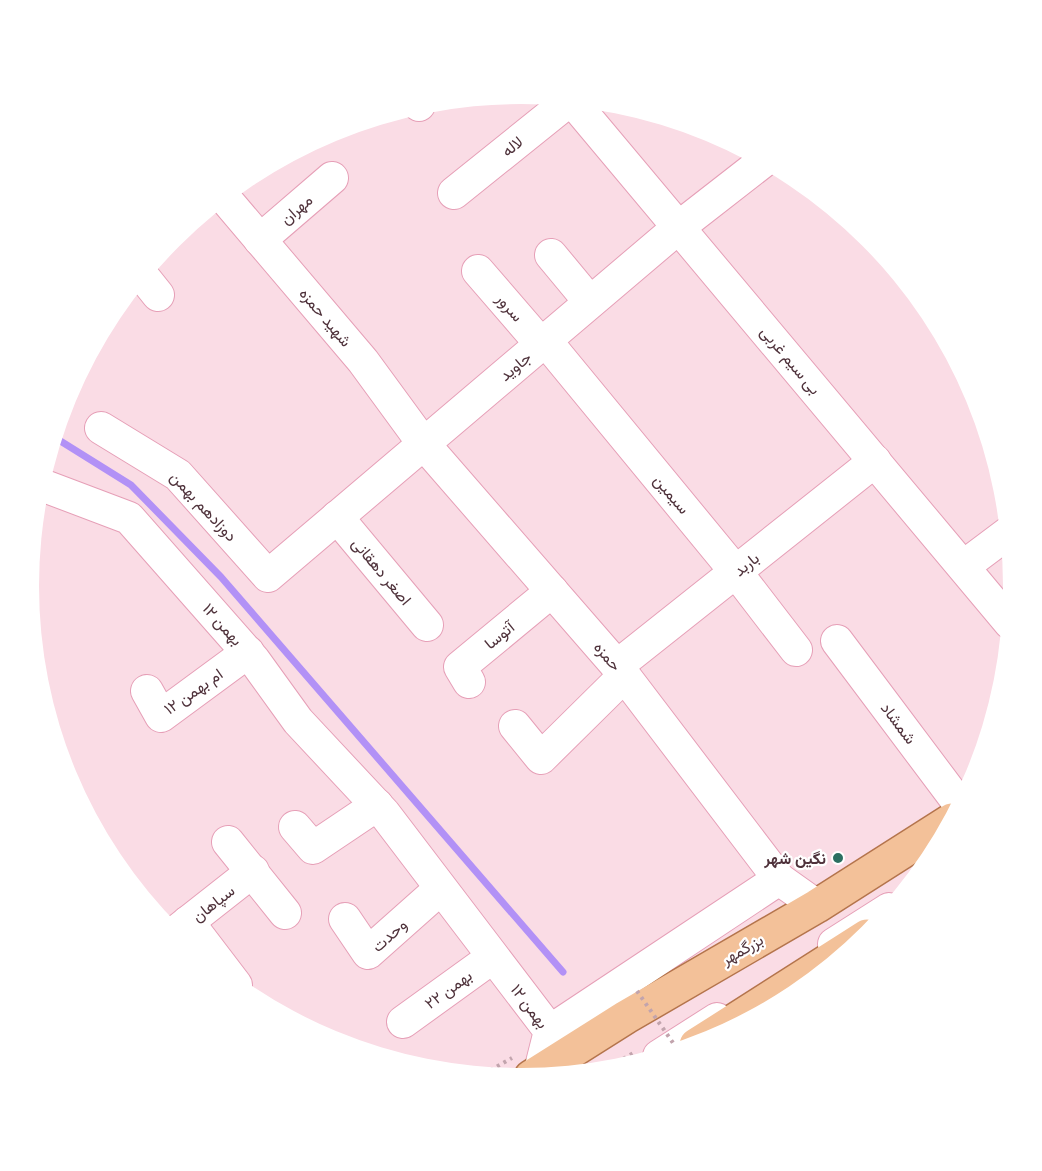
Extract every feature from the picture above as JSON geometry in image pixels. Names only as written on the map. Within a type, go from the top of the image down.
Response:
[{"type":"main road","name":"بزرگمهر","points":[[547,1066],[626,1017],[817,906],[936,830]]},
{"type":"main road","points":[[758,1005],[797,980]]},
{"type":"street","name":"لاله","points":[[454,193],[561,106]]},
{"type":"street","name":"بی سیم غربی","points":[[579,108],[1002,613]]},
{"type":"street","name":"جاوید","points":[[268,576],[679,227],[758,166]]},
{"type":"street","name":"مهران","points":[[260,240],[332,178]]},
{"type":"street","name":"شهید حمزه","points":[[229,203],[363,361],[423,444]]},
{"type":"street","points":[[551,255],[590,302]]},
{"type":"street","name":"سرور","points":[[478,271],[543,342]]},
{"type":"street","name":"سیمین","points":[[543,342],[736,572],[796,650]]},
{"type":"street","name":"دوزادهم بهمن","points":[[101,428],[178,475],[268,576]]},
{"type":"street","name":"حمزه","points":[[423,444],[621,671],[779,879],[817,906]]},
{"type":"street","name":"باربد","points":[[621,671],[736,572],[875,461]]},
{"type":"street","name":"۱۲ بهمن","points":[[48,489],[129,518],[248,652],[298,721],[377,805],[550,1031],[537,1067]]},
{"type":"street","name":"اصغر دهقانی","points":[[337,517],[427,625]]},
{"type":"street","points":[[964,566],[1001,539]]},
{"type":"street","name":"آتوسا","points":[[469,682],[460,667],[552,591]]},
{"type":"street","name":"شمشاد","points":[[837,641],[954,797]]},
{"type":"street","name":"۱۲ ام بهمن","points":[[147,691],[161,716],[248,652]]},
{"type":"street","points":[[515,726],[541,758],[621,671]]},
{"type":"street","points":[[295,827],[313,848],[377,805]]},
{"type":"street","points":[[228,842],[285,913]]},
{"type":"street","name":"سپاهان","points":[[182,928],[253,872]]},
{"type":"street","points":[[550,1031],[779,879]]},
{"type":"street","name":"وحدت","points":[[345,919],[368,953],[440,889]]},
{"type":"street","points":[[658,1047],[864,924]]},
{"type":"street","name":"۲۲ بهمن","points":[[403,1022],[493,957]]},
{"type":"path","points":[[637,991],[689,1037]]},
{"type":"waterway","points":[[61,442],[131,485],[221,577],[563,972]]},
{"type":"place","name":"نگین شهر","points":[[838,858]]}]
